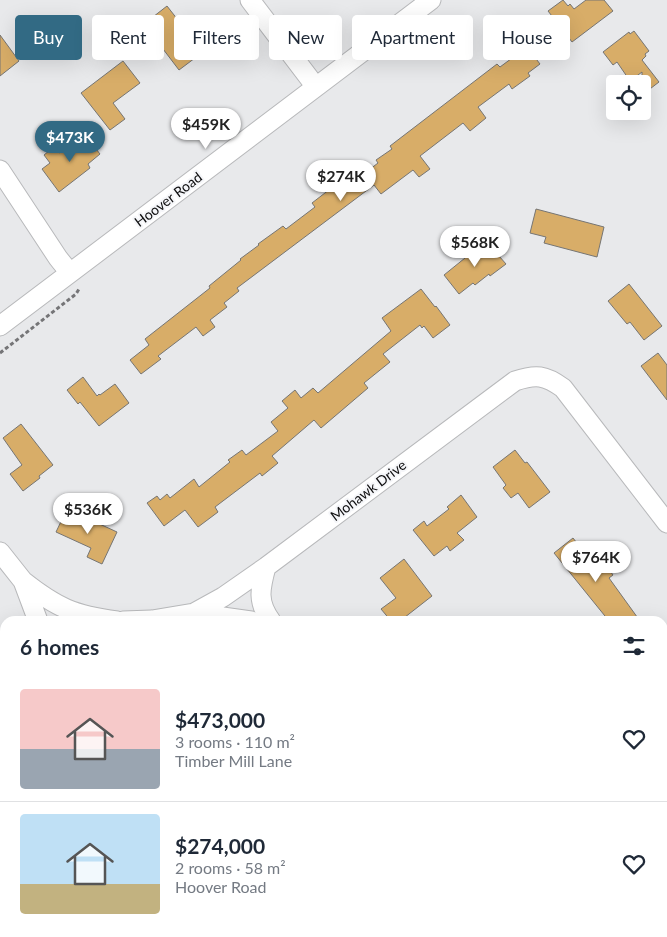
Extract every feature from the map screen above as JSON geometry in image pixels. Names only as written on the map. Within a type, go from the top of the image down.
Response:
[{"type":"street","points":[[250,0],[316,87]]},
{"type":"street","name":"Hoover Road","points":[[0,326],[431,0]]},
{"type":"street","points":[[0,170],[70,273]]},
{"type":"street","name":"Mohawk Drive","points":[[194,613],[223,597],[266,566],[515,381],[531,376],[553,380],[563,388],[667,523]]},
{"type":"street","points":[[0,552],[23,581],[42,596],[64,609],[86,616]]},
{"type":"street","points":[[266,566],[262,580],[260,601],[263,611],[267,616]]},
{"type":"street","points":[[23,581],[36,616]]},
{"type":"street","points":[[178,616],[194,613],[215,616]]},
{"type":"building","points":[[563,0],[574,9],[586,0],[604,0],[613,11],[572,42],[570,39],[570,15],[551,15],[548,11]]},
{"type":"building","points":[[167,6],[174,15],[174,60],[192,60],[179,70],[164,50],[164,15],[156,15]]},
{"type":"building","points":[[634,31],[649,51],[642,60],[659,82],[651,88],[651,75],[642,75],[642,72],[638,75],[626,75],[617,62],[613,65],[603,52],[629,32],[630,34]]},
{"type":"building","points":[[0,35],[15,56],[15,60],[19,61],[0,76]]},
{"type":"building","points":[[509,60],[537,60],[540,64],[528,73],[530,76],[512,89],[509,84],[478,107],[486,118],[470,131],[463,123],[420,156],[430,169],[419,177],[413,170],[381,194],[374,185],[237,288],[239,291],[224,303],[227,307],[210,320],[215,327],[203,336],[196,327],[158,356],[161,359],[141,374],[130,360],[149,345],[145,339],[210,288],[209,286],[258,244],[283,226],[286,229],[315,207],[312,203],[343,179],[348,186],[378,163],[376,160],[392,149],[390,146],[497,64],[500,67]]},
{"type":"building","points":[[123,61],[140,83],[113,103],[125,119],[110,130],[81,93]]},
{"type":"building","points":[[85,135],[100,154],[88,164],[90,168],[59,192],[42,169],[50,163],[44,155],[54,147],[59,153]]},
{"type":"building","points":[[536,209],[604,227],[597,257],[544,243],[546,237],[530,233]]},
{"type":"building","points":[[486,241],[506,264],[475,285],[473,283],[459,294],[444,275]]},
{"type":"building","points":[[629,284],[662,326],[644,340],[630,322],[627,324],[608,301]]},
{"type":"building","points":[[421,289],[450,325],[433,338],[424,326],[422,328],[420,325],[383,354],[390,362],[364,383],[368,388],[321,428],[314,420],[272,456],[278,463],[262,476],[260,473],[215,507],[218,512],[198,527],[185,510],[164,526],[147,503],[157,496],[160,500],[167,494],[170,498],[194,479],[199,487],[230,462],[228,460],[242,450],[246,455],[278,431],[271,422],[288,408],[282,401],[295,390],[301,398],[313,388],[318,393],[391,331],[382,318]]},
{"type":"building","points":[[658,353],[667,365],[667,400],[641,366]]},
{"type":"building","points":[[83,377],[97,396],[115,384],[129,403],[99,426],[80,402],[78,404],[67,390]]},
{"type":"building","points":[[21,424],[53,465],[23,491],[10,474],[22,465],[3,438]]},
{"type":"building","points":[[515,450],[525,463],[527,462],[550,492],[529,508],[518,493],[511,498],[503,488],[506,485],[493,467]]},
{"type":"building","points":[[461,495],[477,517],[457,533],[464,540],[450,551],[447,546],[434,556],[413,530],[424,521],[427,526],[449,509],[447,507]]},
{"type":"building","points":[[67,509],[117,532],[102,564],[87,557],[91,548],[56,532]]},
{"type":"building","points":[[573,538],[597,569],[604,563],[613,575],[609,578],[636,616],[605,616],[554,553]]},
{"type":"building","points":[[404,559],[432,596],[406,616],[387,616],[381,609],[396,598],[380,578]]}]
